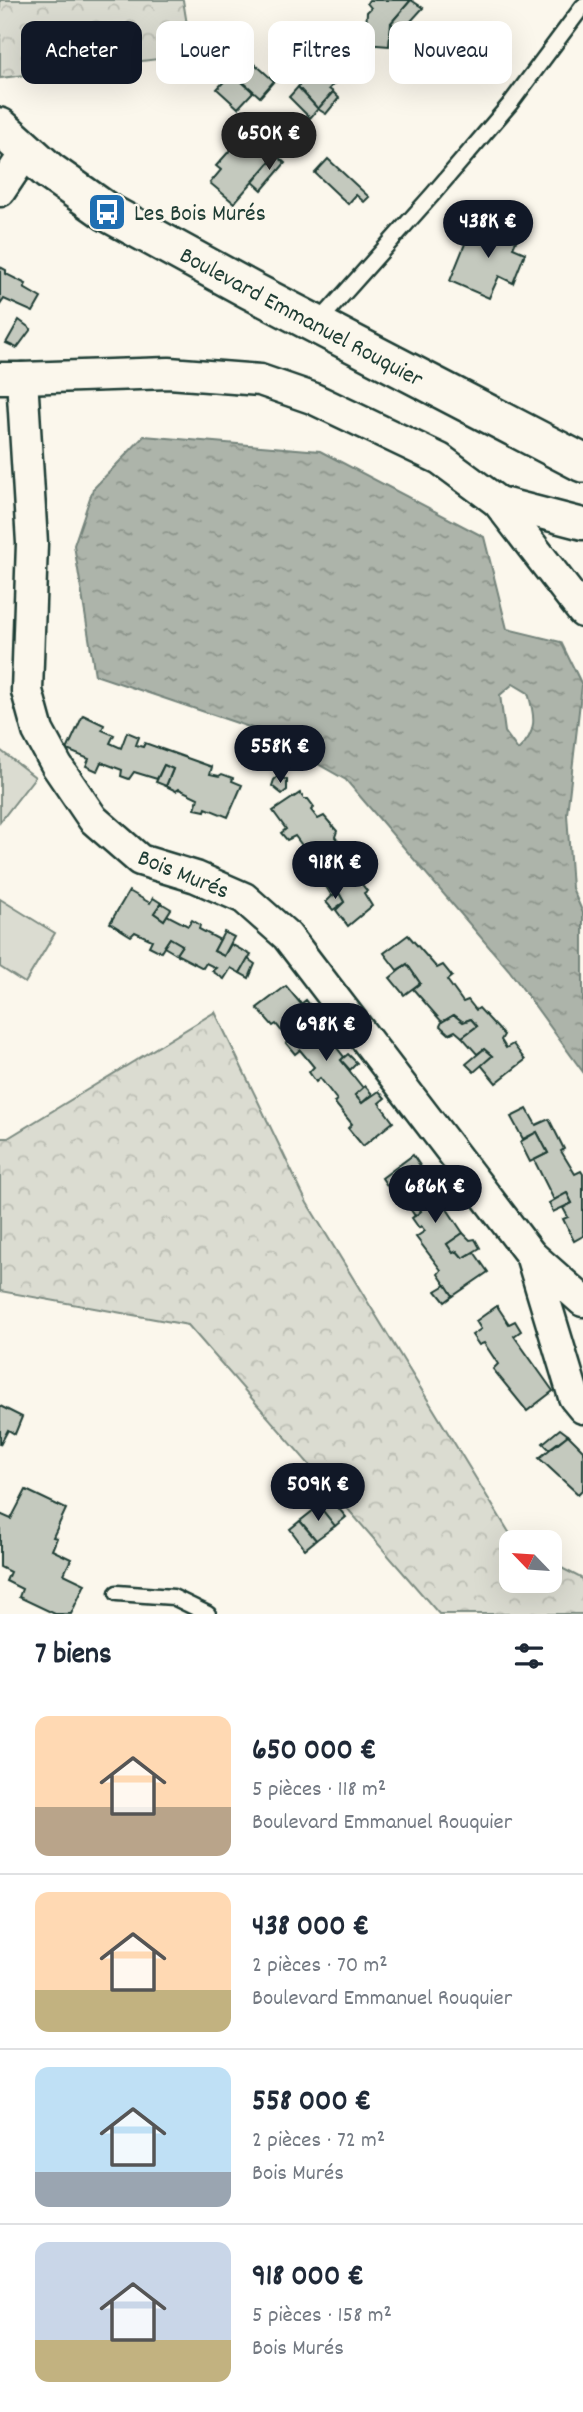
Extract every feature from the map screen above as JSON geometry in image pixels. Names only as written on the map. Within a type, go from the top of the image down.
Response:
[{"type":"street","name":"Boulevard Emmanuel Rouquier","points":[[0,127],[26,152],[107,212],[583,463]]},
{"type":"street","points":[[0,191],[26,152]]},
{"type":"street","name":"Bois Murés","points":[[580,598],[498,502],[440,459],[312,398],[260,380],[169,373],[11,378],[32,544],[27,691],[38,731],[57,766],[93,820],[140,860],[196,877],[244,898],[287,936],[531,1255],[583,1301]]},
{"type":"street","name":"Bois Murés","points":[[498,502],[583,524]]},
{"type":"street","name":"Bois Murés","points":[[531,1255],[574,1397],[583,1408]]},
{"type":"lane","points":[[317,324],[510,104],[583,6]]},
{"type":"lane","points":[[117,1593],[173,1597],[208,1614]]},
{"type":"green space","points":[[0,0],[183,0],[186,21],[156,21],[156,59],[142,61],[142,21],[21,21],[21,75],[0,78]]},
{"type":"green space","points":[[0,750],[35,777],[0,822]]},
{"type":"green space","points":[[0,899],[55,933],[25,983],[0,967]]},
{"type":"green space","points":[[215,1012],[307,1203],[508,1530],[499,1530],[499,1593],[562,1593],[562,1568],[583,1579],[583,1614],[439,1614],[188,1325],[0,1291],[0,1138],[8,1138]]},
{"type":"water","points":[[144,436],[320,451],[484,537],[507,629],[561,642],[582,685],[567,814],[572,888],[583,913],[583,1072],[509,970],[346,780],[258,730],[95,675],[74,545],[93,489]],"holes":[[[513,684],[528,693],[532,709],[532,730],[518,750],[505,732],[500,695]]]},
{"type":"building","points":[[369,0],[411,0],[393,21],[389,21],[389,46],[375,45],[375,21],[366,21],[367,12],[371,8],[367,3]]},
{"type":"building","points":[[411,0],[423,8],[411,21],[393,21]]},
{"type":"building","points":[[254,65],[268,76],[268,84],[271,84],[260,97],[245,84],[254,84]]},
{"type":"building","points":[[222,84],[244,84],[253,92],[238,108],[217,89]]},
{"type":"building","points":[[300,84],[334,84],[329,89],[333,92],[318,109],[298,87]]},
{"type":"building","points":[[298,87],[318,109],[310,118],[289,97]]},
{"type":"building","points":[[333,92],[339,98],[326,114],[318,109]]},
{"type":"building","points":[[248,130],[276,155],[234,203],[210,183],[221,170],[216,166]]},
{"type":"building","points":[[276,155],[285,163],[262,190],[253,182]]},
{"type":"building","points":[[328,159],[369,197],[364,202],[356,195],[348,204],[315,173]]},
{"type":"building","points":[[487,221],[519,234],[513,248],[525,253],[513,283],[499,276],[489,298],[450,281],[471,229],[481,234]]},
{"type":"building","points":[[0,267],[6,270],[6,274],[26,284],[24,288],[41,298],[33,312],[4,299],[0,305]]},
{"type":"building","points":[[19,320],[31,329],[17,348],[6,343]]},
{"type":"building","points":[[83,715],[104,725],[102,730],[114,735],[110,743],[121,748],[127,732],[139,737],[136,745],[143,747],[145,743],[212,767],[210,774],[233,778],[232,781],[242,785],[228,817],[206,808],[205,811],[195,809],[198,798],[166,786],[173,769],[164,765],[157,779],[134,772],[129,779],[121,776],[122,770],[101,762],[97,771],[86,766],[89,759],[67,750]]},
{"type":"building","points":[[164,765],[173,769],[166,786],[156,782]]},
{"type":"building","points":[[278,776],[287,780],[287,790],[282,794],[272,786]]},
{"type":"building","points":[[300,793],[314,807],[311,810],[318,819],[324,816],[337,831],[335,837],[342,846],[340,849],[346,863],[367,891],[364,893],[372,906],[348,926],[336,910],[344,902],[339,893],[332,896],[320,877],[325,872],[314,854],[310,856],[295,836],[287,840],[281,833],[286,829],[273,811]]},
{"type":"building","points":[[313,855],[325,872],[317,878],[304,861]]},
{"type":"building","points":[[129,891],[150,903],[153,898],[161,903],[154,913],[164,920],[167,915],[188,926],[192,920],[200,925],[199,929],[220,940],[214,951],[224,956],[231,944],[251,955],[240,973],[231,968],[224,979],[212,971],[216,968],[206,963],[203,968],[176,954],[182,945],[170,938],[161,952],[149,946],[152,940],[135,932],[131,936],[110,923]]},
{"type":"building","points":[[339,893],[344,902],[333,910],[326,902]]},
{"type":"building","points":[[161,903],[171,909],[164,920],[154,913]]},
{"type":"building","points":[[224,932],[234,937],[224,956],[214,951]]},
{"type":"building","points":[[408,935],[437,968],[443,965],[452,976],[447,980],[463,1002],[468,1000],[476,1010],[479,1008],[504,1035],[501,1040],[506,1048],[513,1044],[525,1060],[496,1083],[481,1065],[492,1056],[484,1049],[477,1054],[462,1037],[477,1026],[471,1019],[463,1022],[454,1015],[442,1022],[413,989],[420,983],[407,964],[397,970],[384,953]]},
{"type":"building","points":[[170,938],[182,945],[176,954],[164,947]]},
{"type":"building","points":[[248,959],[255,964],[249,978],[240,973]]},
{"type":"building","points":[[407,964],[420,983],[404,995],[390,978]]},
{"type":"building","points":[[286,986],[301,1004],[306,1000],[320,1018],[315,1020],[344,1057],[341,1060],[363,1088],[355,1095],[362,1103],[379,1091],[385,1098],[379,1103],[393,1122],[363,1146],[348,1128],[352,1124],[334,1102],[337,1100],[320,1078],[316,1082],[309,1072],[314,1067],[300,1050],[295,1054],[286,1043],[289,1040],[276,1024],[273,1026],[257,1008]]},
{"type":"building","points":[[454,1015],[463,1022],[471,1019],[477,1026],[462,1037],[455,1031],[449,1034],[440,1026]]},
{"type":"building","points":[[484,1049],[492,1056],[474,1072],[466,1064]]},
{"type":"building","points":[[348,1054],[357,1063],[350,1070],[341,1060]]},
{"type":"building","points":[[365,1086],[372,1094],[362,1103],[355,1095]]},
{"type":"building","points":[[527,1109],[536,1125],[549,1119],[564,1149],[561,1151],[575,1174],[581,1171],[583,1174],[583,1236],[574,1241],[563,1219],[568,1217],[563,1208],[572,1203],[567,1193],[554,1200],[534,1160],[548,1153],[537,1132],[523,1139],[511,1117]]},
{"type":"building","points":[[537,1132],[548,1153],[530,1162],[520,1142]]},
{"type":"building","points":[[413,1155],[425,1173],[431,1170],[438,1180],[431,1185],[463,1233],[447,1244],[453,1253],[457,1251],[463,1258],[474,1252],[488,1272],[453,1296],[438,1274],[441,1270],[416,1237],[425,1231],[421,1226],[419,1228],[412,1218],[421,1211],[413,1197],[405,1201],[399,1193],[394,1196],[382,1178]]},
{"type":"building","points":[[567,1193],[572,1203],[553,1212],[549,1203]]},
{"type":"building","points":[[413,1197],[421,1211],[415,1216],[405,1201]]},
{"type":"building","points":[[463,1233],[470,1240],[475,1239],[480,1248],[463,1258],[457,1251],[453,1253],[447,1244]]},
{"type":"building","points":[[446,1285],[453,1296],[445,1302],[436,1291]]},
{"type":"building","points":[[497,1306],[509,1324],[515,1321],[521,1331],[514,1336],[553,1391],[527,1411],[493,1369],[498,1364],[484,1343],[479,1345],[472,1335],[481,1329],[476,1321]]},
{"type":"building","points":[[0,1406],[22,1417],[15,1434],[8,1430],[0,1445]]},
{"type":"building","points":[[560,1429],[568,1435],[549,1449],[543,1443]]},
{"type":"building","points":[[568,1435],[583,1450],[583,1489],[578,1494],[539,1458]]},
{"type":"building","points":[[26,1490],[66,1509],[53,1537],[57,1538],[52,1550],[71,1559],[64,1574],[85,1584],[71,1614],[55,1614],[19,1597],[22,1589],[6,1581],[10,1572],[0,1567],[0,1514],[11,1519]]},
{"type":"building","points":[[329,1497],[346,1517],[335,1526],[319,1506]]},
{"type":"building","points":[[319,1506],[335,1526],[316,1540],[300,1521]]},
{"type":"building","points":[[300,1521],[316,1540],[305,1549],[290,1529]]},
{"type":"place","name":"Les Bois Murés","points":[[107,212]]}]
